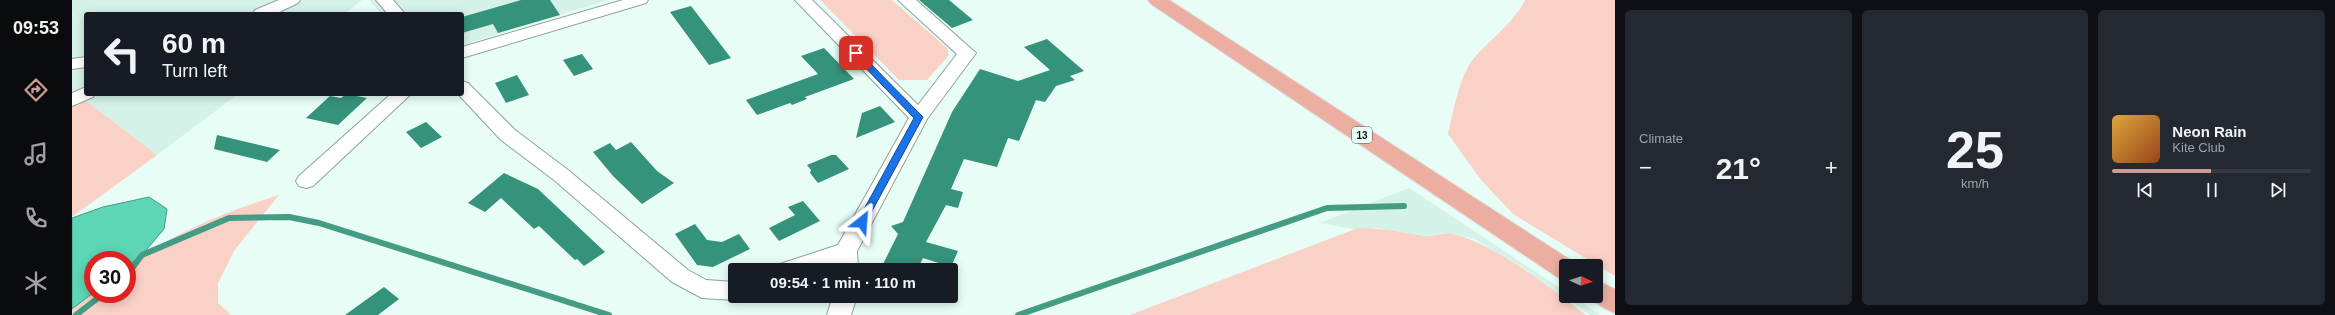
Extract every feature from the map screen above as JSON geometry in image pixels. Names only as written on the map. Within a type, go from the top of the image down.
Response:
[{"type":"main road","name":"13","points":[[1157,0],[1559,265]]},
{"type":"main road","points":[[1603,294],[1615,302]]},
{"type":"street","points":[[265,12],[292,0]]},
{"type":"street","points":[[384,0],[395,12]]},
{"type":"street","points":[[464,52],[640,0]]},
{"type":"street","points":[[803,0],[919,117]]},
{"type":"street","points":[[833,263],[846,261],[919,117],[967,53],[906,0]]},
{"type":"street","points":[[72,64],[84,62]]},
{"type":"street","points":[[464,89],[508,135],[561,175],[680,276],[702,289],[728,291]]},
{"type":"street","points":[[72,100],[84,94]]},
{"type":"street","points":[[306,181],[400,96]]},
{"type":"street","points":[[839,315],[843,303]]},
{"type":"shaded area","points":[[72,0],[362,0],[347,12],[84,12],[84,96],[235,96],[157,155],[72,93]]},
{"type":"shaded area","points":[[369,0],[608,0],[464,44],[464,12],[380,12]]},
{"type":"shaded area","points":[[820,0],[892,0],[947,48],[949,55],[927,80],[899,80]]},
{"type":"shaded area","points":[[1525,0],[1615,0],[1615,276],[1603,269],[1603,259],[1587,259],[1513,214],[1481,180],[1448,134],[1461,84],[1469,65],[1516,15]]},
{"type":"shaded area","points":[[74,92],[157,155],[72,217],[72,93]]},
{"type":"shaded area","points":[[1409,188],[1559,287],[1559,293],[1522,267],[1473,238],[1443,233],[1427,236],[1375,228],[1355,229],[1320,223]]},
{"type":"shaded area","points":[[279,195],[234,251],[218,283],[218,303],[231,315],[72,315],[72,309],[84,300],[84,303],[136,303],[136,261],[180,234],[239,208]]},
{"type":"shaded area","points":[[149,197],[167,209],[164,229],[142,255],[136,260],[136,251],[84,251],[84,300],[72,309],[72,218],[103,207]]},
{"type":"shaded area","points":[[1358,228],[1366,228],[1383,229],[1424,236],[1451,234],[1467,238],[1521,267],[1559,295],[1559,303],[1570,303],[1586,315],[1130,315]]},
{"type":"shaded area","points":[[1573,303],[1582,303],[1600,315],[1590,315]]},
{"type":"building","points":[[521,0],[550,0],[560,15],[498,33],[493,24],[464,32],[464,16]]},
{"type":"building","points":[[919,0],[949,0],[973,20],[952,28]]},
{"type":"building","points":[[691,6],[731,58],[709,65],[670,12]]},
{"type":"building","points":[[1047,39],[1084,71],[1070,76],[1075,80],[1056,86],[1045,102],[1036,100],[1019,141],[1008,138],[997,167],[964,159],[951,189],[963,192],[958,208],[946,205],[926,242],[958,251],[953,263],[939,263],[923,258],[920,263],[884,263],[898,234],[891,226],[903,222],[952,112],[980,69],[1018,81],[1050,70],[1024,47]]},
{"type":"building","points":[[824,48],[854,79],[805,97],[807,99],[792,105],[790,103],[757,115],[746,100],[818,74],[801,56]]},
{"type":"building","points":[[582,54],[593,69],[574,76],[563,60]]},
{"type":"building","points":[[517,75],[529,95],[506,103],[495,83]]},
{"type":"building","points":[[330,96],[341,98],[344,96],[356,96],[367,98],[338,125],[306,118]]},
{"type":"building","points":[[880,106],[895,122],[856,138],[862,113]]},
{"type":"building","points":[[426,122],[442,137],[421,148],[406,132]]},
{"type":"building","points":[[217,135],[280,150],[267,162],[214,149]]},
{"type":"building","points":[[631,142],[657,171],[674,183],[642,204],[613,176],[593,152],[610,143],[616,150]]},
{"type":"building","points":[[831,155],[836,155],[849,169],[818,183],[810,173],[811,170],[807,165]]},
{"type":"building","points":[[504,173],[538,189],[605,252],[584,266],[577,259],[575,260],[539,226],[534,229],[501,198],[485,212],[468,203]]},
{"type":"building","points":[[803,201],[820,221],[779,241],[769,228],[795,215],[788,207]]},
{"type":"building","points":[[695,224],[707,240],[722,242],[739,234],[750,249],[713,267],[697,265],[675,234]]},
{"type":"building","points":[[384,287],[399,299],[378,315],[345,315]]},
{"type":"waterway","points":[[1018,315],[1327,208],[1404,206]]},
{"type":"waterway","points":[[136,263],[142,255],[229,218],[289,217],[319,223],[609,315]]},
{"type":"waterway","points":[[76,315],[91,303]]},
{"type":"route","points":[[856,53],[919,117],[862,222]]}]
